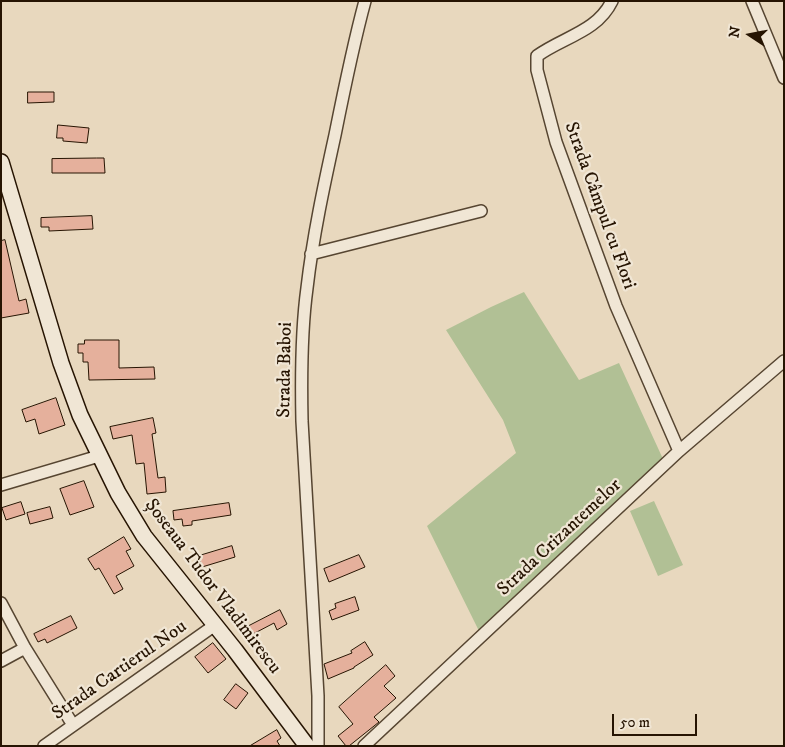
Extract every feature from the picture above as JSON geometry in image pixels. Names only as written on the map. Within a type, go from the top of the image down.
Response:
[{"type":"main road","name":"Șoseaua Tudor Vladimirescu","points":[[1,162],[61,364],[80,416],[118,493],[144,536],[215,625],[307,746]]},
{"type":"street","name":"Strada Baboi","points":[[318,746],[318,696],[301,386],[303,330],[311,254],[342,99],[365,1]]},
{"type":"street","name":"Strada Câmpul cu Flori","points":[[612,1],[607,11],[593,25],[537,56],[537,70],[556,142],[616,306],[679,451]]},
{"type":"street","points":[[752,1],[784,78]]},
{"type":"street","points":[[311,254],[481,211]]},
{"type":"street","name":"Strada Crizantemelor","points":[[364,746],[679,451],[784,361]]},
{"type":"street","points":[[1,485],[99,456]]},
{"type":"street","points":[[1,603],[25,648],[73,725]]},
{"type":"street","name":"Strada Cartierul Nou","points":[[44,746],[215,625]]},
{"type":"street","points":[[1,661],[25,648]]},
{"type":"green space","points":[[524,292],[579,380],[619,363],[663,459],[479,631],[427,526],[516,453],[503,420],[446,330]]},
{"type":"green space","points":[[654,501],[683,565],[658,576],[630,511]]},
{"type":"building","points":[[28,92],[54,92],[54,102],[28,103]]},
{"type":"building","points":[[58,125],[89,128],[87,143],[63,141],[63,138],[57,138]]},
{"type":"building","points":[[104,158],[105,173],[52,173],[52,159]]},
{"type":"building","points":[[92,216],[93,229],[49,231],[49,227],[41,227],[41,218]]},
{"type":"building","points":[[5,240],[19,301],[26,299],[29,313],[1,318],[1,241]]},
{"type":"building","points":[[85,340],[119,340],[119,368],[154,367],[155,379],[89,380],[88,362],[83,362],[83,353],[78,353],[78,344],[84,344]]},
{"type":"building","points":[[56,398],[65,425],[39,434],[35,419],[26,422],[22,410]]},
{"type":"building","points":[[153,418],[156,433],[152,434],[158,478],[165,477],[166,492],[147,494],[144,463],[136,464],[132,435],[113,439],[110,427]]},
{"type":"building","points":[[84,481],[94,507],[70,515],[60,489]]},
{"type":"building","points":[[21,502],[25,514],[6,520],[2,508]]},
{"type":"building","points":[[229,503],[231,515],[192,521],[192,525],[183,526],[182,519],[174,520],[173,511]]},
{"type":"building","points":[[50,507],[53,518],[30,524],[27,513]]},
{"type":"building","points":[[124,537],[131,549],[126,551],[134,566],[116,576],[123,589],[114,594],[99,568],[95,570],[88,559]]},
{"type":"building","points":[[232,546],[235,557],[202,567],[199,556]]},
{"type":"building","points":[[359,555],[365,567],[329,582],[324,569]]},
{"type":"building","points":[[355,597],[359,610],[332,620],[329,611],[336,608],[335,604]]},
{"type":"building","points":[[280,610],[287,624],[277,630],[274,623],[253,634],[249,626]]},
{"type":"building","points":[[71,616],[77,628],[47,643],[45,639],[38,642],[34,634]]},
{"type":"building","points":[[365,642],[373,655],[354,668],[328,679],[324,664],[352,653],[351,651]]},
{"type":"building","points":[[213,643],[226,659],[208,673],[195,657]]},
{"type":"building","points":[[386,665],[395,676],[384,686],[396,698],[374,717],[379,722],[349,746],[346,746],[338,736],[353,724],[339,707]]},
{"type":"building","points":[[236,684],[248,693],[236,709],[224,700]]},
{"type":"building","points":[[277,730],[281,738],[277,741],[280,746],[250,746]]}]
